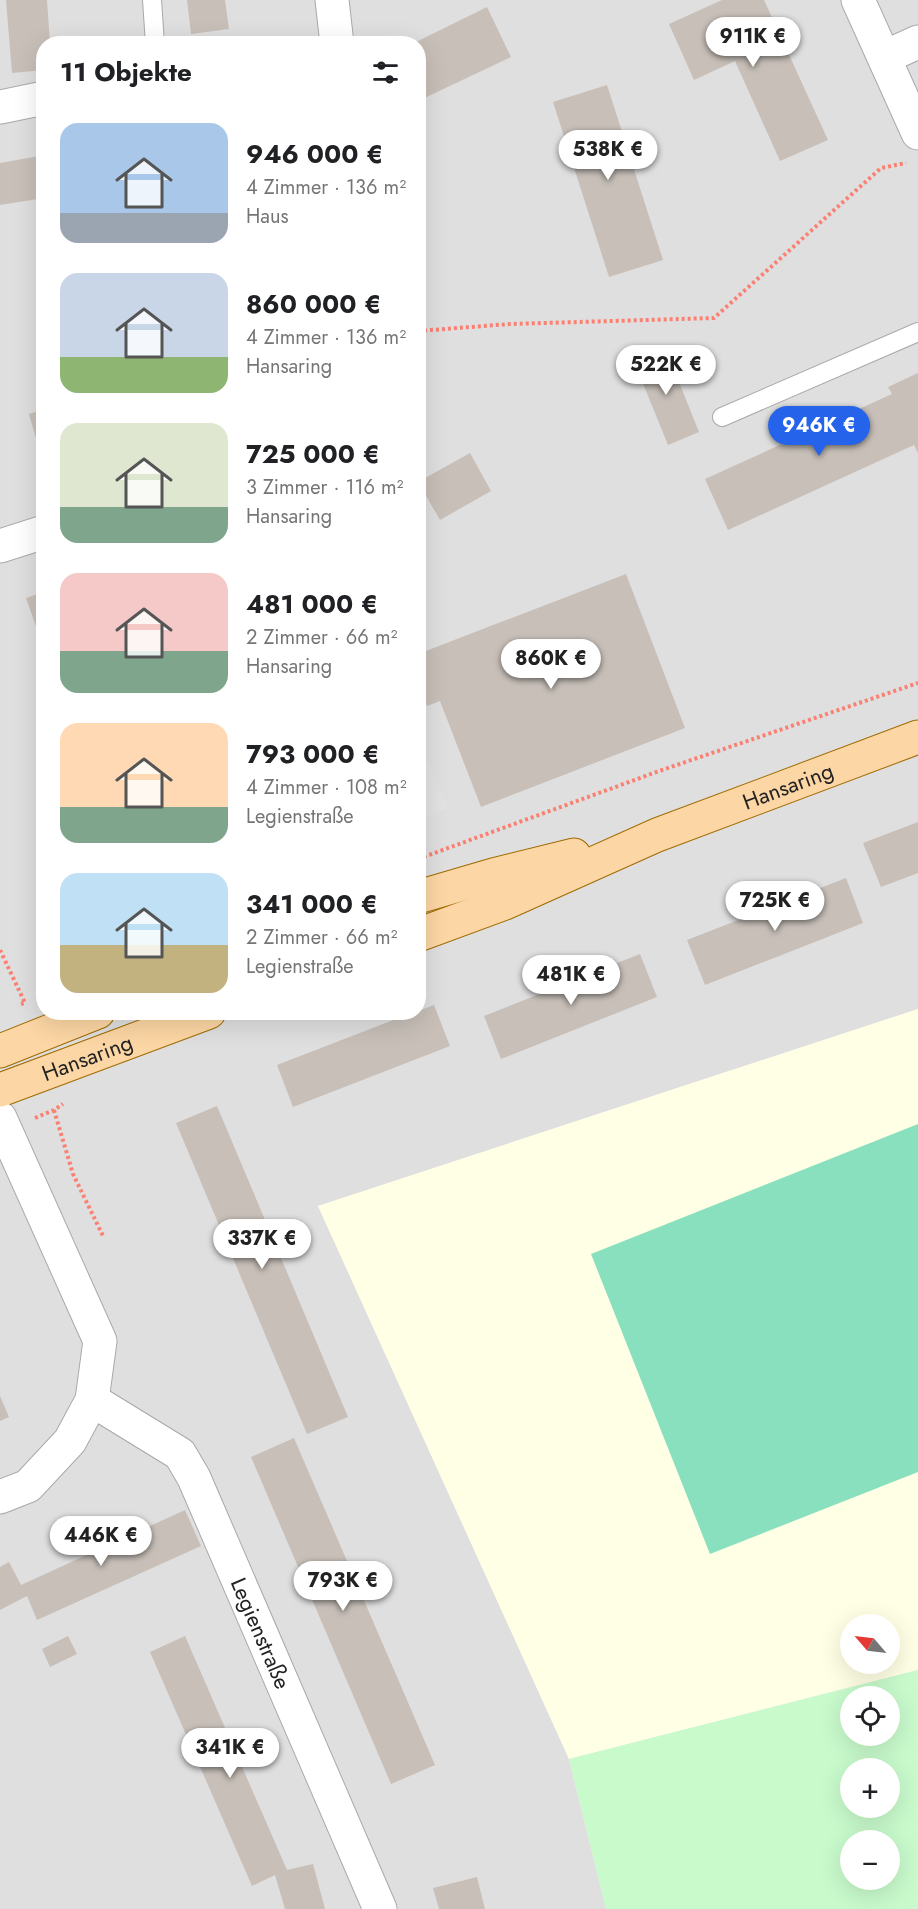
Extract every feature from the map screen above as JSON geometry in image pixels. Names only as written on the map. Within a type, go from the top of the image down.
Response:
[{"type":"main road","name":"Hansaring","points":[[426,932],[505,903],[657,835],[918,737]]},
{"type":"main road","name":"Hansaring","points":[[426,895],[493,875],[657,835]]},
{"type":"main road","name":"Hansaring","points":[[0,1051],[78,1020]]},
{"type":"main road","name":"Hansaring","points":[[0,1089],[187,1020]]},
{"type":"street","points":[[332,0],[336,36]]},
{"type":"street","points":[[858,0],[885,57],[913,148]]},
{"type":"street","points":[[885,57],[918,42]]},
{"type":"street","points":[[0,107],[36,100]]},
{"type":"street","points":[[0,546],[36,535]]},
{"type":"street","points":[[0,1118],[100,1341],[92,1400],[70,1441],[28,1486],[0,1497]]},
{"type":"street","name":"Legienstraße","points":[[92,1400],[180,1454],[194,1478],[380,1909]]},
{"type":"lane","points":[[152,0],[154,36]]},
{"type":"lane","points":[[722,417],[918,332]]},
{"type":"path","points":[[426,330],[510,324],[714,318],[881,168],[913,148]]},
{"type":"path","points":[[426,856],[662,770],[918,683]]},
{"type":"path","points":[[0,950],[25,1003],[16,1006]]},
{"type":"path","points":[[54,1110],[73,1174],[102,1236]]},
{"type":"shaded area","points":[[0,0],[918,0],[918,1009],[318,1206],[569,1759],[606,1909],[0,1909]]},
{"type":"shaded area","points":[[426,757],[448,808],[426,818]]},
{"type":"shaded area","points":[[918,1009],[918,1670],[855,1686],[840,1686],[840,1690],[569,1759],[318,1206]]},
{"type":"green space","points":[[918,1124],[918,1472],[710,1554],[591,1254]]},
{"type":"green space","points":[[918,1670],[918,1909],[606,1909],[569,1759],[840,1690],[840,1746],[900,1746],[900,1686],[855,1686]]},
{"type":"building","points":[[6,0],[47,0],[49,36],[36,36],[36,71],[12,73]]},
{"type":"building","points":[[187,0],[225,0],[229,29],[191,34]]},
{"type":"building","points":[[722,0],[764,0],[828,140],[780,161],[735,61],[694,80],[669,24]]},
{"type":"building","points":[[487,7],[511,57],[426,97],[426,37]]},
{"type":"building","points":[[607,85],[663,260],[609,277],[553,102]]},
{"type":"building","points":[[36,157],[36,199],[0,205],[0,163]]},
{"type":"building","points":[[665,347],[699,432],[668,445],[633,359]]},
{"type":"building","points":[[918,373],[918,453],[914,445],[728,530],[705,479],[892,394],[888,387]]},
{"type":"building","points":[[36,412],[36,438],[29,414]]},
{"type":"building","points":[[470,453],[491,491],[440,520],[426,496],[426,478]]},
{"type":"building","points":[[626,574],[685,728],[481,807],[440,701],[427,706],[426,704],[426,651]]},
{"type":"building","points":[[36,595],[36,627],[26,598]]},
{"type":"building","points":[[918,822],[918,873],[881,887],[863,843]]},
{"type":"building","points":[[846,878],[863,923],[705,985],[687,940]]},
{"type":"building","points":[[640,954],[657,997],[501,1059],[484,1016]]},
{"type":"building","points":[[434,1005],[450,1046],[293,1107],[277,1065],[393,1020],[426,1020],[426,1008]]},
{"type":"building","points":[[217,1106],[348,1417],[307,1434],[176,1123]]},
{"type":"building","points":[[0,1396],[9,1417],[0,1421]]},
{"type":"building","points":[[294,1438],[435,1765],[391,1784],[251,1457]]},
{"type":"building","points":[[185,1510],[201,1546],[37,1620],[27,1596],[0,1610],[0,1567],[9,1562],[21,1585]]},
{"type":"building","points":[[68,1636],[77,1654],[50,1667],[42,1649]]},
{"type":"building","points":[[185,1636],[287,1870],[313,1864],[325,1909],[285,1909],[275,1875],[252,1886],[150,1652]]},
{"type":"building","points":[[477,1877],[485,1909],[439,1909],[433,1888]]}]
